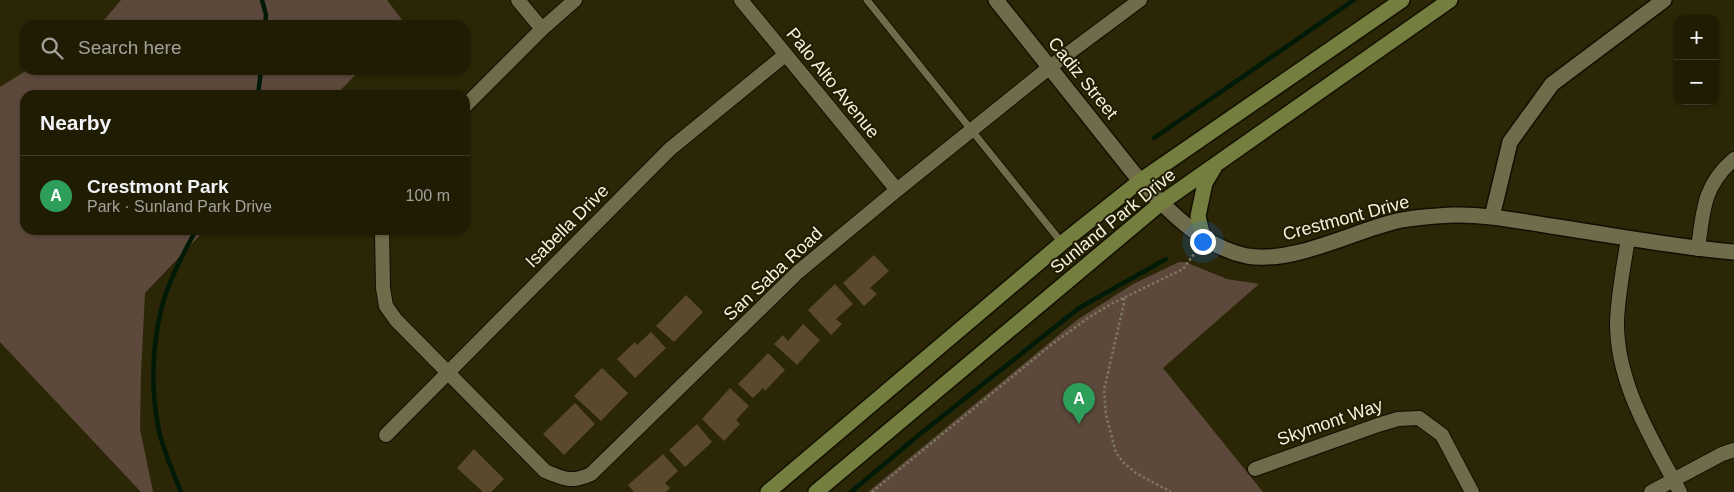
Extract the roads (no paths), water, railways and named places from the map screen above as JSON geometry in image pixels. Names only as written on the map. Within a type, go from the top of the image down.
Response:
[{"type":"main road","name":"Sunland Park Drive","points":[[768,492],[1062,243],[1140,181],[1402,0]]},
{"type":"main road","name":"Sunland Park Drive","points":[[816,492],[1161,203],[1450,0]]},
{"type":"main road","points":[[1203,238],[1198,216],[1205,183],[1216,164]]},
{"type":"street","points":[[518,0],[542,29]]},
{"type":"street","points":[[470,101],[542,29],[575,0]]},
{"type":"street","name":"Palo Alto Avenue","points":[[740,0],[897,190]]},
{"type":"street","name":"Cadiz Street","points":[[996,0],[1140,181]]},
{"type":"street","name":"San Saba Road","points":[[382,235],[382,288],[386,306],[396,320],[545,471],[563,479],[579,480],[591,474],[798,272],[1050,67],[1140,0]]},
{"type":"street","points":[[1492,217],[1510,142],[1552,84],[1664,0]]},
{"type":"street","name":"Isabella Drive","points":[[386,435],[670,149],[785,55]]},
{"type":"street","points":[[1698,249],[1704,203],[1713,182],[1734,159]]},
{"type":"street","name":"Crestmont Drive","points":[[1140,181],[1161,203],[1203,238],[1224,249],[1248,256],[1294,254],[1397,221],[1455,215],[1492,217],[1698,249],[1734,252]]},
{"type":"street","points":[[1628,238],[1617,321],[1618,344],[1633,400],[1677,486]]},
{"type":"street","name":"Skymont Way","points":[[1255,469],[1378,425],[1398,419],[1419,418],[1442,435],[1472,492]]},
{"type":"street","points":[[1651,492],[1677,486],[1722,454],[1734,450]]},
{"type":"lane","points":[[867,0],[1062,243]]},
{"type":"waterway","points":[[262,0],[266,20]]},
{"type":"waterway","points":[[1154,138],[1354,0]]},
{"type":"waterway","points":[[259,90],[260,75]]},
{"type":"waterway","points":[[181,492],[166,454],[156,416],[154,355],[158,325],[167,290],[193,235]]},
{"type":"waterway","points":[[851,492],[920,434],[1079,308],[1166,259]]},
{"type":"place","name":"Crestmont Park","points":[[1079,424]]}]
